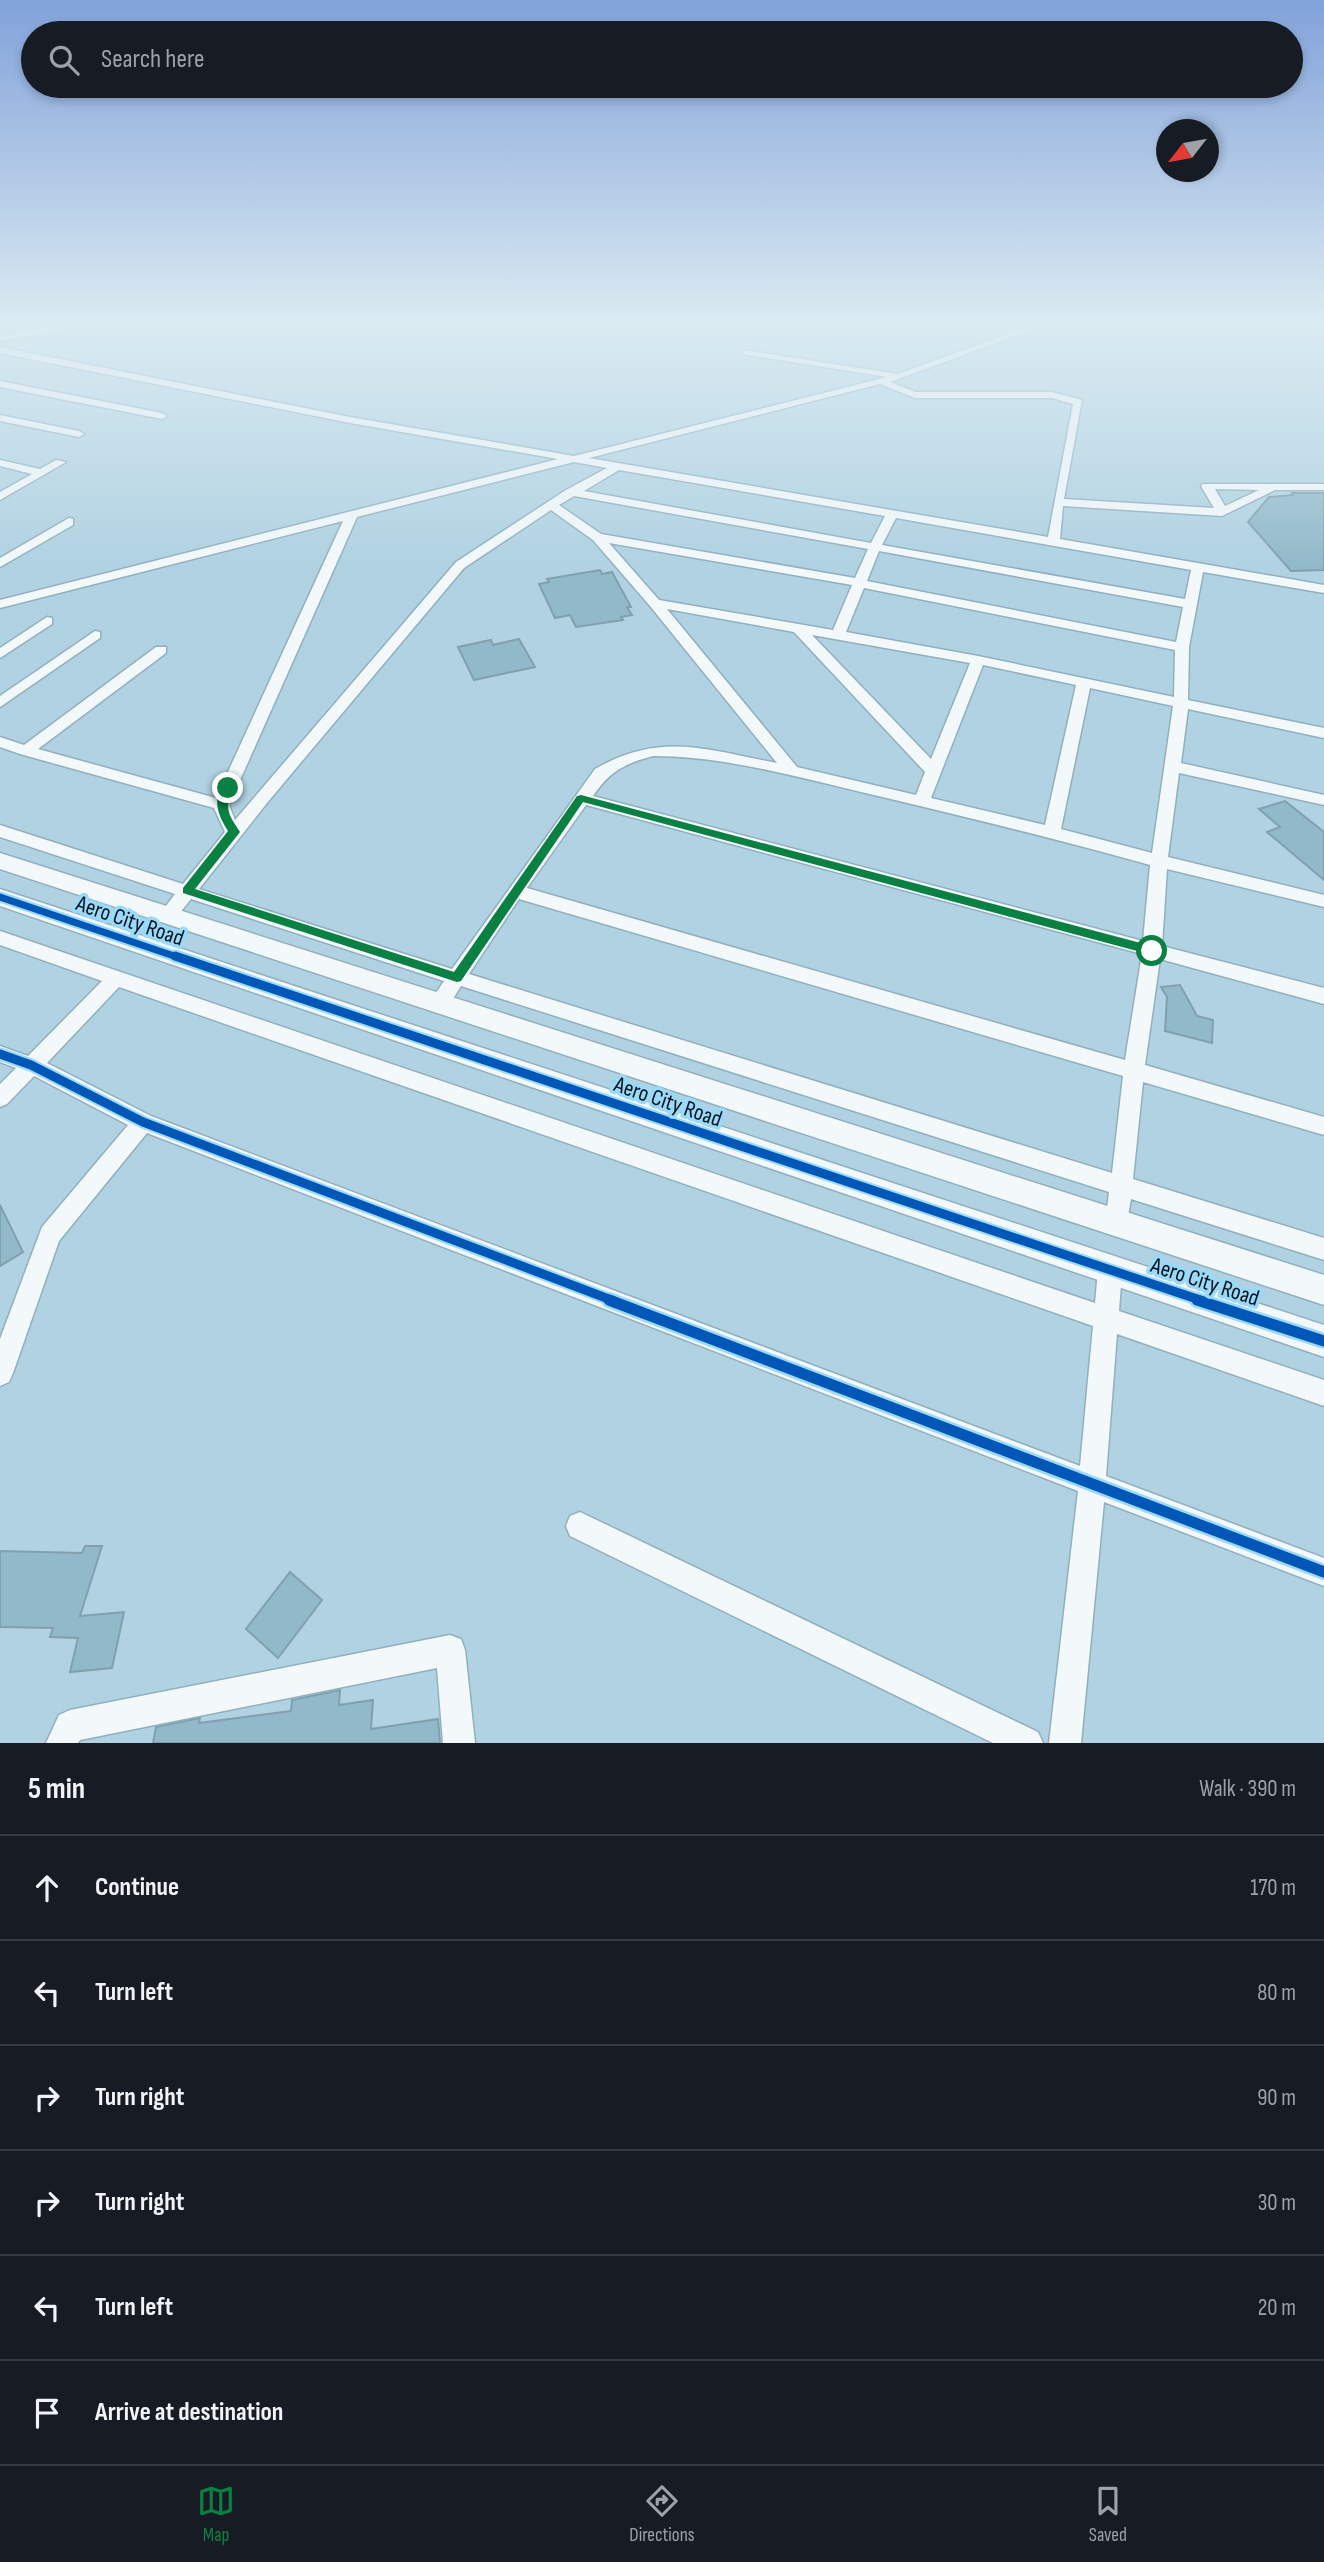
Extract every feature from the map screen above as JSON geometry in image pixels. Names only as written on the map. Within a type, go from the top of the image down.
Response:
[{"type":"street","points":[[98,403],[162,416]]},
{"type":"street","points":[[267,403],[615,468],[1324,589]]},
{"type":"street","points":[[0,604],[796,403]]},
{"type":"street","points":[[1054,543],[1058,502],[1078,403]]},
{"type":"street","points":[[0,418],[79,434]]},
{"type":"street","points":[[0,497],[60,462]]},
{"type":"street","points":[[0,463],[42,472]]},
{"type":"street","points":[[168,915],[234,832],[460,565],[570,492],[615,468]]},
{"type":"street","points":[[1223,512],[1208,486],[1324,487]]},
{"type":"street","points":[[1058,502],[1223,512],[1276,486]]},
{"type":"street","points":[[570,492],[874,549],[1191,604]]},
{"type":"street","points":[[551,505],[597,537],[655,603],[792,771]]},
{"type":"street","points":[[838,634],[874,549],[892,515]]},
{"type":"street","points":[[234,832],[221,805],[351,517]]},
{"type":"street","points":[[0,563],[69,522]]},
{"type":"street","points":[[597,537],[860,583],[1182,646]]},
{"type":"street","points":[[1117,1224],[1119,1186],[1152,951],[1159,861],[1181,705],[1182,646],[1198,567]]},
{"type":"street","points":[[655,603],[978,660],[1181,705],[1324,733]]},
{"type":"street","points":[[0,654],[47,621]]},
{"type":"street","points":[[797,627],[933,771]]},
{"type":"street","points":[[0,703],[95,635]]},
{"type":"street","points":[[26,751],[161,650]]},
{"type":"street","points":[[922,800],[978,660]]},
{"type":"street","points":[[1052,832],[1084,684]]},
{"type":"street","points":[[0,742],[221,805]]},
{"type":"street","points":[[439,1003],[515,891],[601,773],[625,759],[652,751],[688,751],[922,800],[1324,901]]},
{"type":"street","points":[[1172,766],[1324,800]]},
{"type":"street","points":[[581,798],[1324,996]]},
{"type":"street","points":[[0,831],[457,978],[1324,1249]]},
{"type":"street","name":"Aero City Road","points":[[0,861],[1324,1290]]},
{"type":"street","points":[[515,891],[1324,1126]]},
{"type":"street","name":"Aero City Road","points":[[0,897],[1324,1341]]},
{"type":"street","points":[[0,938],[1324,1393]]},
{"type":"street","points":[[0,1098],[116,978]]},
{"type":"street","points":[[0,1054],[31,1066],[143,1122],[1092,1486],[1324,1572]]},
{"type":"street","points":[[0,1373],[50,1235],[71,1206],[143,1122]]},
{"type":"street","points":[[1065,1743],[1092,1486],[1110,1271]]},
{"type":"street","points":[[580,1526],[1027,1743]]},
{"type":"street","points":[[62,1743],[70,1726],[450,1650],[459,1743]]},
{"type":"building","points":[[1292,493],[1324,493],[1324,570],[1291,571],[1248,522],[1269,497],[1293,495]]},
{"type":"building","points":[[600,570],[602,574],[612,572],[631,607],[627,607],[632,615],[621,617],[623,620],[576,627],[570,615],[555,618],[539,584],[549,582],[547,579]]},
{"type":"building","points":[[519,639],[535,667],[474,680],[458,647],[491,640],[493,645]]},
{"type":"building","points":[[1285,801],[1324,832],[1324,880],[1267,832],[1280,827],[1259,809]]},
{"type":"building","points":[[1180,985],[1197,1016],[1213,1020],[1212,1043],[1165,1031],[1167,997],[1161,987]]},
{"type":"building","points":[[0,1205],[23,1252],[0,1266]]},
{"type":"building","points":[[85,1546],[102,1546],[80,1616],[124,1612],[112,1668],[70,1672],[78,1638],[50,1637],[53,1628],[0,1627],[0,1551],[82,1553]]},
{"type":"building","points":[[290,1572],[322,1600],[278,1658],[246,1629]]},
{"type":"building","points":[[340,1690],[339,1705],[373,1700],[371,1729],[438,1719],[440,1743],[153,1743],[156,1727],[200,1718],[199,1723],[291,1711],[292,1700]]},
{"type":"cycle path","points":[[0,897],[1324,1341]]},
{"type":"cycle path","points":[[0,1054],[31,1065],[143,1122],[1324,1572]]},
{"type":"route","points":[[228,788],[221,805],[234,832],[187,890],[457,978],[581,798],[1152,951]]}]
